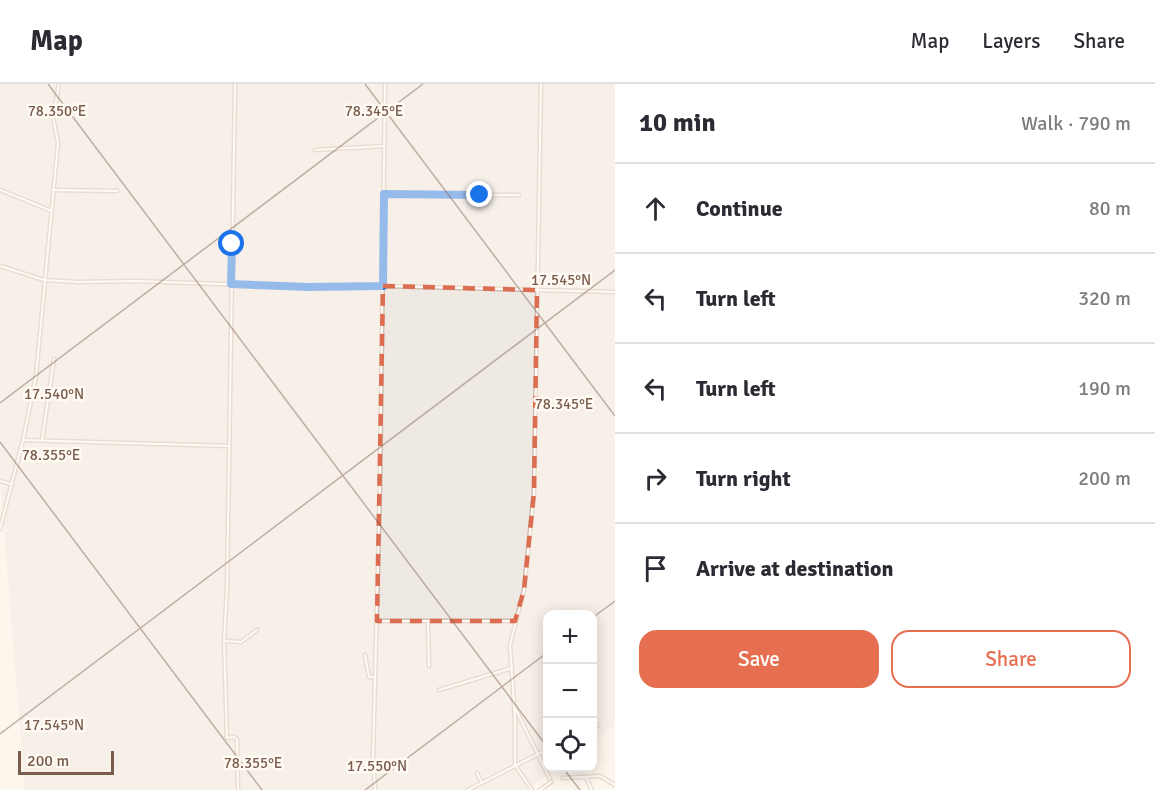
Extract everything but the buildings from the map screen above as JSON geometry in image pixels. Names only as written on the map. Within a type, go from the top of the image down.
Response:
[{"type":"street","points":[[0,529],[23,440],[37,368],[58,143],[53,117],[59,84]]},
{"type":"street","points":[[236,84],[227,589],[224,641],[227,738],[237,739],[238,790]]},
{"type":"street","points":[[375,790],[373,758],[385,84]]},
{"type":"street","points":[[532,790],[515,765],[510,645],[524,590],[534,492],[541,84]]},
{"type":"street","points":[[315,150],[384,146]]},
{"type":"street","points":[[0,190],[52,211]]},
{"type":"street","points":[[53,190],[117,191]]},
{"type":"street","points":[[384,194],[519,195]]},
{"type":"street","points":[[0,266],[44,280],[615,292]]},
{"type":"street","points":[[42,440],[54,359]]},
{"type":"street","points":[[23,440],[229,447]]},
{"type":"street","points":[[0,481],[11,484]]},
{"type":"street","points":[[377,621],[428,623],[515,621]]},
{"type":"street","points":[[428,623],[429,666]]},
{"type":"street","points":[[224,641],[241,642],[257,630]]},
{"type":"street","points":[[365,655],[369,677],[375,677]]},
{"type":"street","points":[[439,690],[512,668]]},
{"type":"street","points":[[514,706],[550,781],[540,790]]},
{"type":"street","points":[[468,790],[475,789],[482,783],[543,751]]},
{"type":"street","points":[[477,772],[482,783]]},
{"type":"street","points":[[563,778],[600,776],[615,785]]},
{"type":"street","points":[[586,777],[592,790]]},
{"type":"highlighted area","points":[[383,286],[537,290],[534,492],[524,590],[515,621],[377,621]]},
{"type":"shaded area","points":[[0,84],[615,84],[615,725],[597,738],[597,610],[543,610],[543,772],[551,772],[526,790],[25,790],[0,481]]},
{"type":"route","points":[[232,244],[231,284],[308,287],[383,286],[384,194],[480,195]]}]
